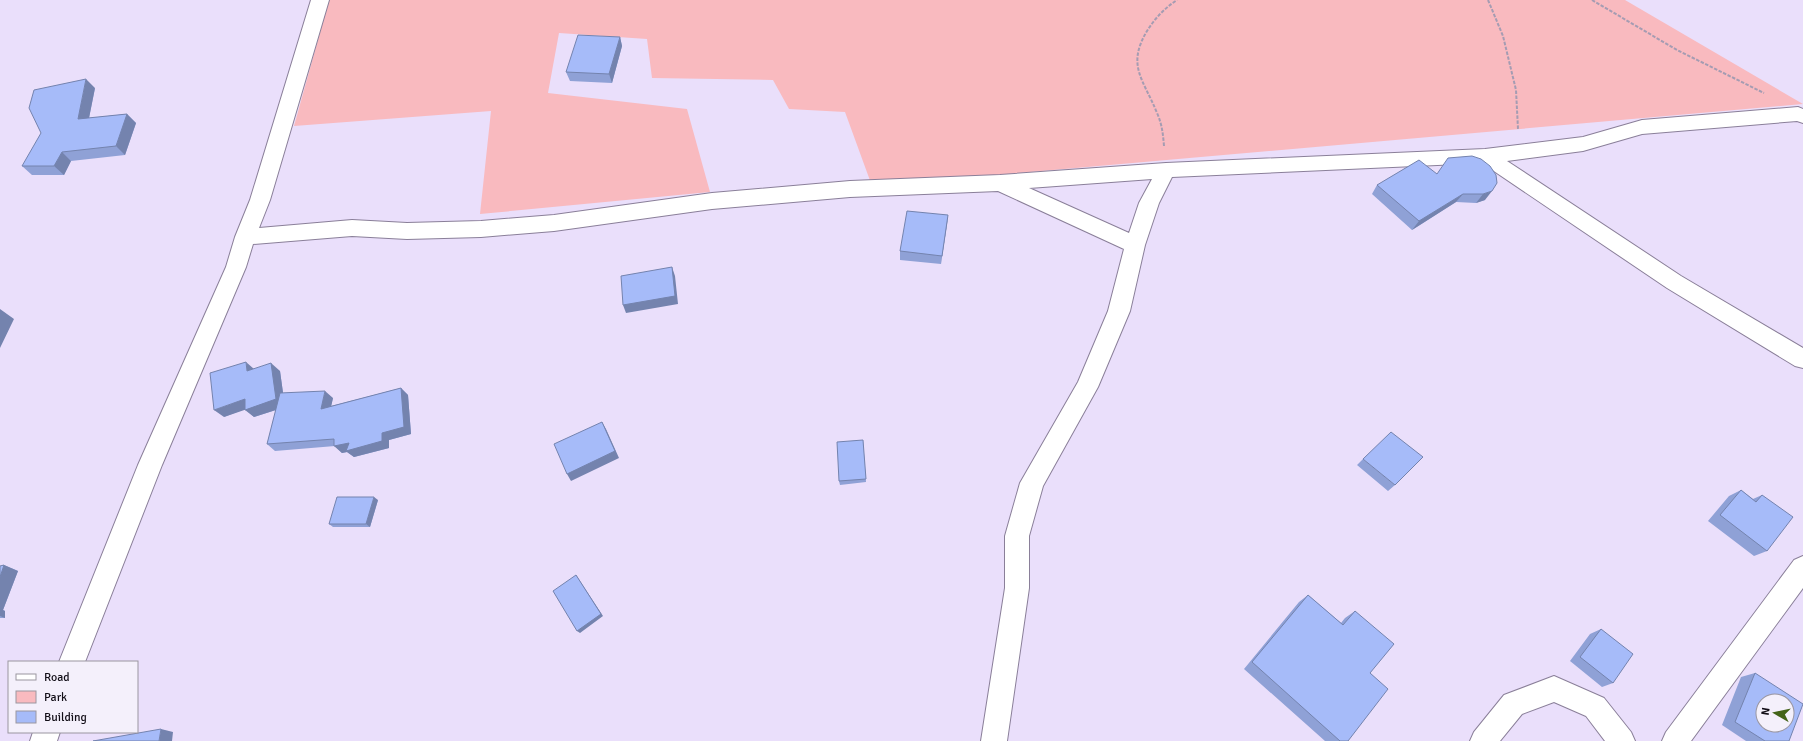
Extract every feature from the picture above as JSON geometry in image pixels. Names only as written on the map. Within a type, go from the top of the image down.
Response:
[{"type":"street","points":[[72,661],[150,465],[236,267],[245,237],[260,200],[320,0]]},
{"type":"street","points":[[245,237],[352,228],[407,231],[481,229],[554,223],[727,200],[850,189],[1000,182],[1166,170],[1485,156],[1583,144],[1642,127],[1801,115]]},
{"type":"street","points":[[1485,156],[1674,282],[1803,359]]},
{"type":"street","points":[[994,741],[1017,588],[1017,536],[1032,483],[1087,387],[1119,311],[1135,245],[1149,203],[1166,170]]},
{"type":"street","points":[[1000,182],[1042,204],[1096,226],[1135,245]]},
{"type":"street","points":[[1675,741],[1803,568]]},
{"type":"street","points":[[1483,741],[1513,704],[1554,689],[1595,707],[1622,741]]},
{"type":"path","points":[[1166,170],[1162,127],[1139,74],[1136,57],[1141,39],[1161,11],[1177,0]]},
{"type":"path","points":[[1488,0],[1503,36],[1516,90],[1521,152]]},
{"type":"path","points":[[1592,0],[1676,50],[1759,90],[1801,115]]},
{"type":"green space","points":[[329,0],[1625,0],[1803,104],[872,186],[845,112],[789,109],[773,80],[652,78],[647,39],[559,33],[548,93],[687,109],[710,192],[480,214],[491,111],[294,126]]},
{"type":"building","points":[[578,35],[620,37],[609,74],[566,72]]},
{"type":"building","points":[[86,79],[78,119],[127,114],[116,146],[62,152],[54,166],[22,166],[41,133],[29,108],[34,90]]},
{"type":"building","points":[[1472,156],[1481,159],[1490,166],[1496,175],[1497,183],[1492,191],[1483,194],[1463,194],[1419,221],[1377,185],[1419,160],[1437,174],[1448,158]]},
{"type":"building","points":[[907,211],[948,215],[942,256],[900,251]]},
{"type":"building","points":[[672,267],[675,296],[623,305],[621,276]]},
{"type":"building","points":[[246,362],[247,371],[271,363],[276,399],[245,410],[245,399],[214,410],[210,373]]},
{"type":"building","points":[[401,388],[404,427],[382,433],[382,441],[346,451],[349,443],[334,446],[334,439],[267,444],[280,393],[325,391],[321,409]]},
{"type":"building","points":[[602,422],[615,451],[567,474],[554,444]]},
{"type":"building","points":[[1391,432],[1423,457],[1395,485],[1363,459]]},
{"type":"building","points":[[863,440],[866,479],[839,481],[837,442]]},
{"type":"building","points":[[1741,490],[1756,502],[1762,495],[1793,517],[1767,551],[1720,515]]},
{"type":"building","points":[[337,497],[374,497],[366,524],[329,524]]},
{"type":"building","points":[[4,565],[0,577],[0,566]]},
{"type":"building","points":[[576,575],[601,614],[577,631],[553,591]]},
{"type":"building","points":[[1308,595],[1343,625],[1355,611],[1394,644],[1370,673],[1388,689],[1348,741],[1340,741],[1252,662]]},
{"type":"building","points":[[1601,629],[1633,654],[1613,683],[1580,657]]},
{"type":"building","points":[[1755,673],[1786,693],[1755,693],[1755,733],[1792,733],[1789,741],[1765,741],[1735,722]]},
{"type":"building","points":[[1795,699],[1803,704],[1795,725]]},
{"type":"building","points":[[161,729],[159,741],[93,741]]}]
